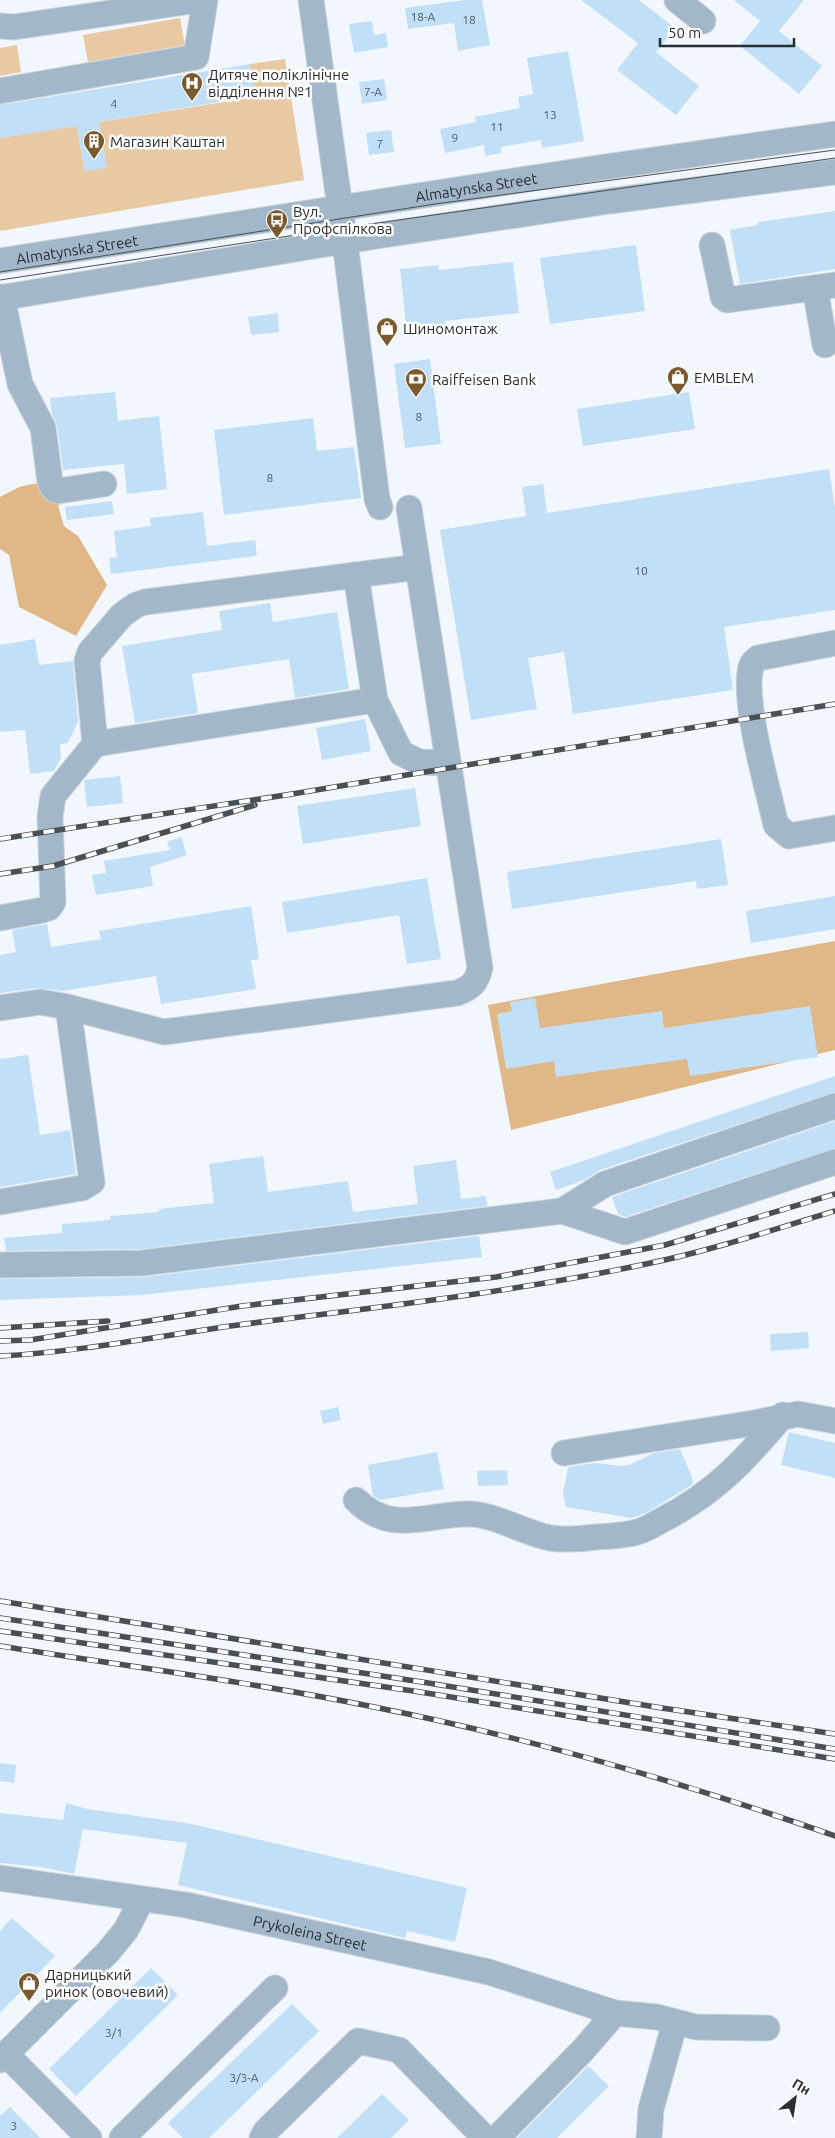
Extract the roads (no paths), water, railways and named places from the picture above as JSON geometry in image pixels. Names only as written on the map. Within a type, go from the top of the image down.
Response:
[{"type":"street","points":[[0,26],[14,27],[46,11],[200,0]]},
{"type":"street","points":[[0,91],[196,57],[205,0]]},
{"type":"street","points":[[311,0],[377,499],[380,506]]},
{"type":"street","points":[[677,0],[703,20]]},
{"type":"street","name":"Almatynska Street","points":[[0,261],[835,134]]},
{"type":"street","points":[[104,484],[58,491],[53,488],[50,482],[43,428],[20,384],[1,297],[344,241],[608,201],[835,172]]},
{"type":"street","points":[[712,245],[723,297],[727,300],[825,286],[825,344]]},
{"type":"street","points":[[0,1008],[40,1002],[68,1007],[164,1032],[457,993],[468,989],[477,980],[480,968],[409,508]]},
{"type":"street","points":[[96,744],[87,662],[95,645],[129,609],[145,602],[418,567]]},
{"type":"street","points":[[356,575],[375,700],[401,753],[419,762],[448,763]]},
{"type":"street","points":[[835,643],[758,658],[751,665],[749,679],[752,718],[776,825],[789,836],[835,828]]},
{"type":"street","points":[[0,918],[43,910],[49,908],[53,902],[50,817],[53,796],[96,744],[375,700]]},
{"type":"street","points":[[0,1202],[82,1188],[92,1182],[68,1007]]},
{"type":"street","points":[[0,1266],[142,1264],[562,1211],[605,1184],[835,1106]]},
{"type":"street","points":[[562,1211],[625,1232],[835,1162]]},
{"type":"street","points":[[564,1452],[754,1423],[798,1414],[835,1421]]},
{"type":"street","points":[[356,1500],[366,1510],[378,1517],[402,1520],[427,1520],[450,1515],[472,1514],[552,1538],[580,1539],[638,1532],[676,1513],[709,1492],[743,1462],[783,1416]]},
{"type":"street","name":"Prykoleina Street","points":[[0,1878],[186,1905],[489,1972],[615,2013],[658,2017],[705,2028],[767,2028]]},
{"type":"street","points":[[89,2138],[3,2057],[108,1952],[126,1930],[142,1899]]},
{"type":"street","points":[[122,2138],[275,1988]]},
{"type":"street","points":[[497,2138],[584,2049],[615,2013]]},
{"type":"street","points":[[649,2138],[651,2109],[675,2022]]},
{"type":"street","points":[[262,2138],[266,2131],[358,2041],[398,2050],[485,2138]]},
{"type":"tram line","points":[[0,272],[435,204],[835,150]]},
{"type":"tram line","points":[[0,280],[342,228],[835,158]]},
{"type":"railway","points":[[0,839],[292,794],[835,704]]},
{"type":"railway","points":[[0,874],[53,866],[255,805]]},
{"type":"railway","points":[[0,1341],[30,1340],[242,1306],[496,1277],[665,1245],[835,1194]]},
{"type":"railway","points":[[0,1356],[92,1347],[546,1283],[694,1253],[835,1211]]},
{"type":"railway","points":[[0,1328],[108,1321]]},
{"type":"railway","points":[[0,1601],[662,1708],[835,1734]]},
{"type":"railway","points":[[0,1618],[422,1682],[835,1749]]},
{"type":"railway","points":[[0,1631],[420,1692],[835,1759]]},
{"type":"railway","points":[[0,1646],[281,1690],[432,1719],[607,1763],[722,1798],[835,1836]]},
{"type":"place","name":"Дитяче поліклінічне відділення №1","points":[[192,102]]},
{"type":"place","name":"Магазин Каштан","points":[[94,160]]},
{"type":"place","name":"Вул. Профспілкова","points":[[277,239]]},
{"type":"place","name":"Шиномонтаж","points":[[387,347]]},
{"type":"place","name":"EMBLEM","points":[[678,396]]},
{"type":"place","name":"Raiffeisen Bank","points":[[416,398]]},
{"type":"place","name":"Дарницький ринок (овочевий)","points":[[29,2002]]}]
